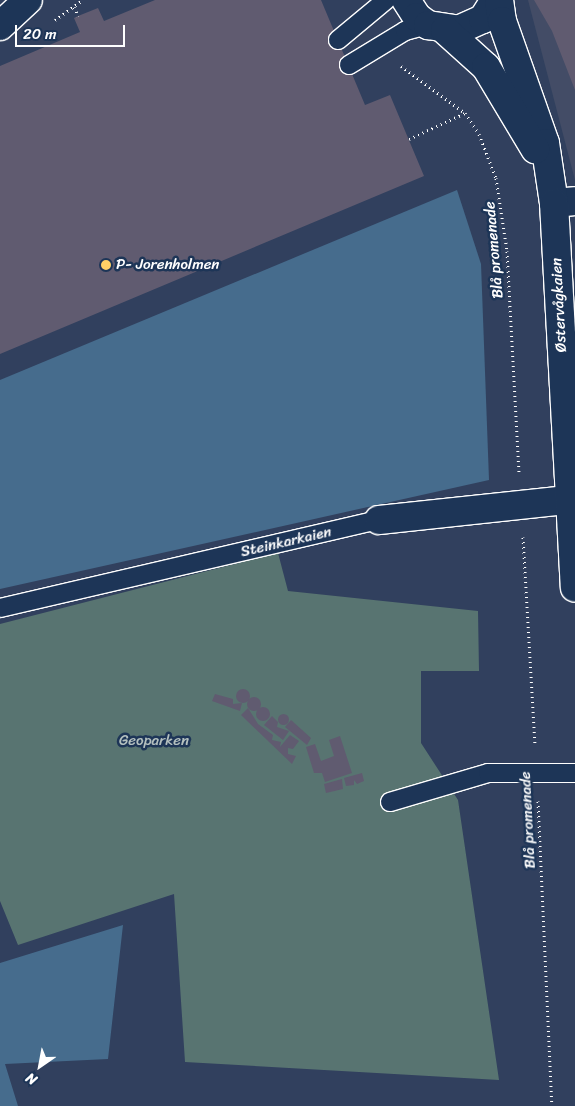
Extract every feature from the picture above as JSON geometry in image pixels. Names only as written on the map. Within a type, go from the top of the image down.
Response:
[{"type":"street","points":[[0,26],[28,0]]},
{"type":"street","name":"Østervågkaien","points":[[406,0],[417,17],[437,28],[486,67],[522,124],[565,202]]},
{"type":"street","points":[[437,28],[472,26],[483,19],[497,0]]},
{"type":"street","name":"Østervågkaien","points":[[497,0],[502,21],[565,202],[575,587]]},
{"type":"street","name":"Steinkarkaien","points":[[379,520],[572,499]]},
{"type":"lane","points":[[338,40],[386,0]]},
{"type":"lane","points":[[349,65],[406,31],[437,28]]},
{"type":"lane","name":"Steinkarkaien","points":[[0,608],[379,520]]},
{"type":"lane","points":[[390,802],[488,773],[575,773]]},
{"type":"path","points":[[74,7],[78,16]]},
{"type":"path","name":"Blå promenade","points":[[395,57],[405,70],[465,113],[490,162],[504,215],[520,484]]},
{"type":"path","points":[[409,139],[465,113]]},
{"type":"path","name":"Blå promenade","points":[[522,534],[536,772],[552,1106]]},
{"type":"shaded area","points":[[528,0],[575,0],[575,180]]},
{"type":"shaded area","points":[[457,190],[481,264],[489,480],[0,589],[0,380]]},
{"type":"shaded area","points":[[123,925],[108,1059],[5,1064],[18,1106],[0,1106],[0,963]]},
{"type":"green space","name":"Geoparken","points":[[278,553],[288,591],[478,611],[479,671],[421,671],[421,743],[458,800],[499,1080],[185,1062],[174,894],[18,945],[0,901],[0,624]]},
{"type":"building","name":"P- Jorenholmen","points":[[155,0],[321,0],[365,105],[390,95],[424,176],[0,354],[0,66],[80,32],[74,18],[78,16],[98,8],[104,21]]},
{"type":"building","points":[[534,0],[575,0],[575,90],[552,31]]},
{"type":"building","points":[[243,689],[248,691],[250,696],[248,701],[243,703],[238,701],[236,696],[238,691]]},
{"type":"building","points":[[215,694],[233,699],[233,704],[242,703],[240,711],[212,701]]},
{"type":"building","points":[[254,697],[259,699],[261,704],[259,709],[254,711],[249,709],[247,704],[249,699]]},
{"type":"building","points":[[263,707],[268,709],[270,714],[268,719],[263,721],[258,719],[256,714],[258,709]]},
{"type":"building","points":[[248,708],[258,724],[273,735],[272,740],[281,742],[280,747],[290,735],[299,741],[293,749],[288,748],[288,754],[296,756],[292,764],[241,715]]},
{"type":"building","points":[[281,714],[285,714],[288,719],[287,723],[281,724],[278,721],[278,717]]},
{"type":"building","points":[[272,716],[278,722],[277,727],[289,731],[283,740],[264,725]]},
{"type":"building","points":[[291,720],[311,738],[307,745],[285,727]]},
{"type":"building","points":[[340,736],[352,773],[325,782],[322,773],[314,773],[306,747],[315,744],[321,761],[334,756],[329,740]]},
{"type":"building","points":[[362,773],[364,781],[357,784],[354,780],[354,785],[346,786],[344,778]]},
{"type":"building","points":[[342,779],[343,789],[326,793],[324,784]]},
{"type":"place","name":"P- Jorenholmen","points":[[106,265]]}]
